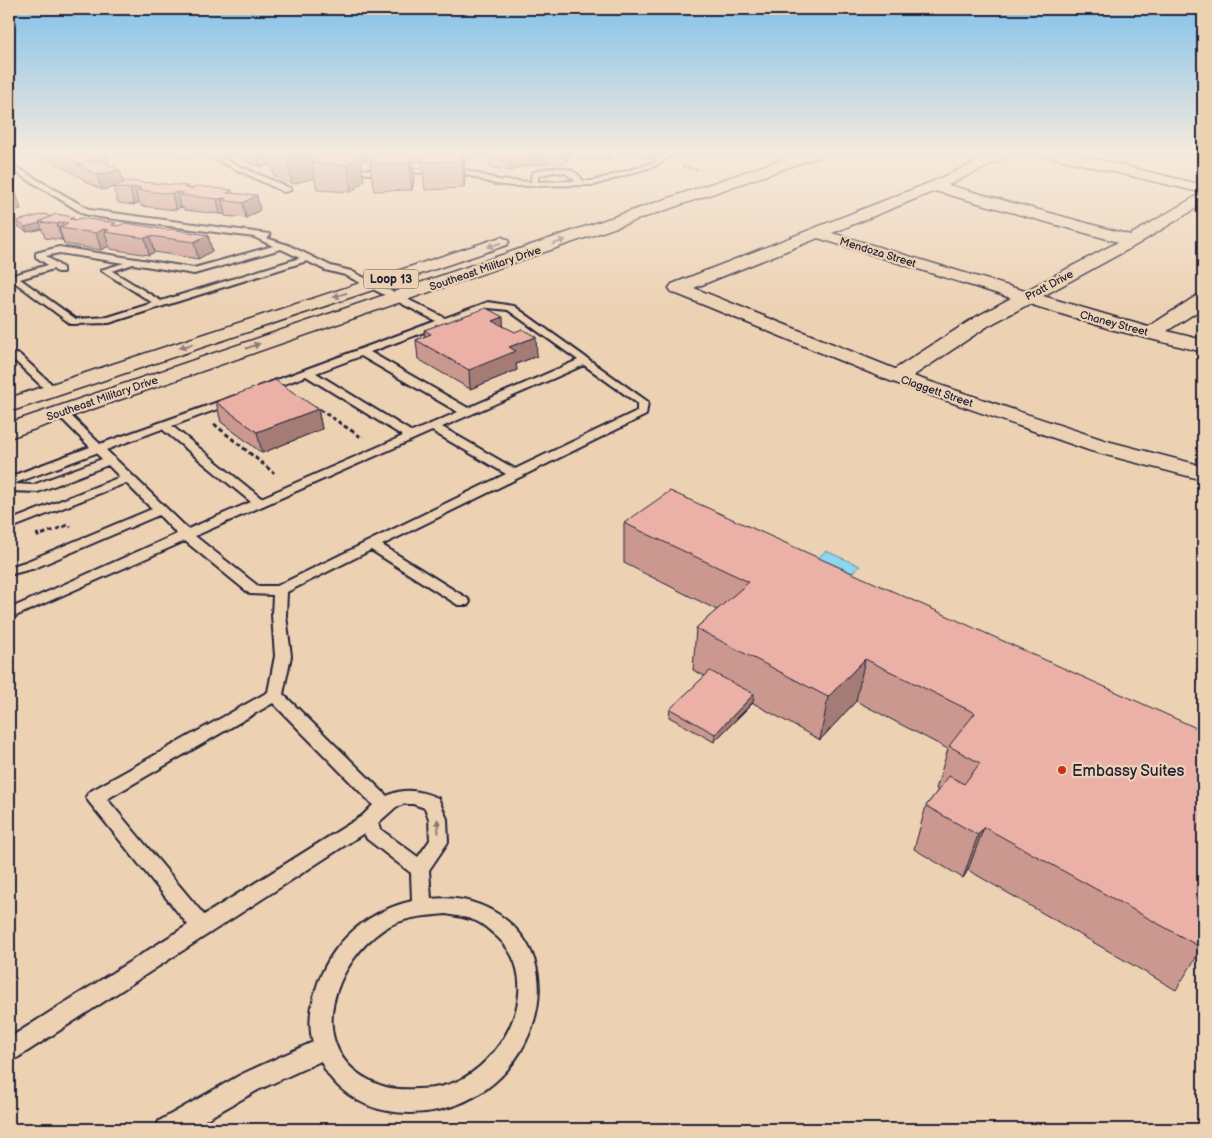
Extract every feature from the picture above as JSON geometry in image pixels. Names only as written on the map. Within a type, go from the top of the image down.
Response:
[{"type":"street","points":[[588,214],[615,205]]},
{"type":"street","name":"Southeast Military Drive","points":[[9,431],[665,205]]},
{"type":"street","points":[[817,233],[886,205]]},
{"type":"street","points":[[1003,205],[1132,241]]},
{"type":"street","name":"Pratt Drive","points":[[897,377],[982,322],[1132,241],[1191,205]]},
{"type":"street","name":"Claggett Street","points":[[817,233],[678,288],[897,377],[1099,446],[1203,473]]},
{"type":"street","name":"Mendoza Street","points":[[817,233],[1026,297]]},
{"type":"street","name":"Southeast Military Drive","points":[[9,405],[521,236]]},
{"type":"street","name":"Chaney Street","points":[[1026,297],[1203,346]]},
{"type":"street","points":[[1151,333],[1202,302]]},
{"type":"lane","points":[[75,205],[87,212],[98,215],[257,236],[279,237],[297,243],[340,264],[348,274]]},
{"type":"lane","points":[[257,236],[266,241],[282,245],[328,268],[348,274],[372,285],[444,322]]},
{"type":"lane","points":[[282,245],[194,271],[59,250],[39,255],[58,269],[12,278],[74,322],[108,320],[274,265],[308,258]]},
{"type":"lane","points":[[252,254],[261,259]]},
{"type":"lane","points":[[135,262],[105,270],[160,304]]},
{"type":"lane","points":[[9,481],[99,450],[488,305],[511,308],[643,402],[642,412],[280,590],[255,591],[186,535],[111,460],[99,450],[61,412]]},
{"type":"lane","points":[[114,306],[127,314]]},
{"type":"lane","points":[[362,352],[467,412]]},
{"type":"lane","points":[[9,360],[16,358],[52,391]]},
{"type":"lane","points":[[9,614],[585,361]]},
{"type":"lane","points":[[307,372],[411,436]]},
{"type":"lane","points":[[164,425],[260,503]]},
{"type":"lane","points":[[434,426],[515,474]]},
{"type":"lane","points":[[9,487],[34,488],[111,460]]},
{"type":"lane","points":[[9,525],[127,478]]},
{"type":"lane","points":[[9,571],[30,565],[160,510]]},
{"type":"lane","points":[[372,545],[463,602]]},
{"type":"lane","points":[[201,926],[95,797],[275,695],[283,656],[279,615],[280,590]]},
{"type":"lane","points":[[275,695],[384,804]]},
{"type":"lane","points":[[9,1050],[201,926],[368,822],[384,804],[406,797],[421,798],[432,803],[438,819],[439,842],[420,869],[422,907]]},
{"type":"lane","points":[[368,822],[373,834],[420,869]]},
{"type":"lane","points":[[446,906],[468,910],[488,918],[505,931],[519,948],[528,967],[530,990],[527,1014],[518,1037],[502,1060],[482,1078],[457,1093],[430,1101],[403,1102],[377,1097],[355,1086],[337,1069],[325,1048],[320,1026],[321,1002],[328,978],[340,957],[357,939],[377,924],[399,913],[422,907],[446,906]]},
{"type":"lane","points":[[167,1129],[250,1082],[325,1048]]},
{"type":"path","points":[[313,405],[361,437],[367,434]]},
{"type":"path","points":[[209,421],[274,473]]},
{"type":"water","points":[[826,551],[860,566],[843,581],[814,561]]},
{"type":"building","points":[[45,214],[50,217],[40,223],[25,227],[17,221]]},
{"type":"building","points":[[56,214],[73,217],[69,219],[76,220],[80,218],[116,223],[112,225],[118,226],[125,223],[208,235],[194,242],[150,236],[145,238],[105,232],[109,230],[104,229],[96,233],[59,228],[68,223],[39,222]]},
{"type":"building","points":[[486,308],[503,317],[493,321],[515,332],[522,329],[536,337],[509,347],[516,351],[469,370],[416,340],[431,334],[424,330]]},
{"type":"building","points":[[275,380],[318,409],[257,432],[216,402]]},
{"type":"building","name":"Embassy Suites","points":[[670,491],[1203,731],[1202,948],[984,827],[978,835],[926,806],[949,776],[964,784],[980,763],[949,746],[975,713],[865,659],[828,697],[696,628],[749,582],[624,523]]},
{"type":"building","points":[[710,671],[754,694],[715,734],[670,709]]},
{"type":"place","name":"Embassy Suites","points":[[1062,770]]}]
